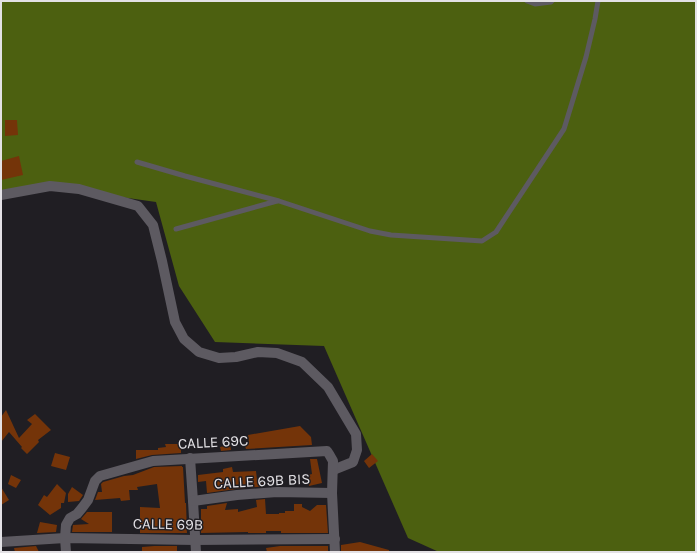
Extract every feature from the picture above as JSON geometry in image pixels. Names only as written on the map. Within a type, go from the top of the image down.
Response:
[{"type":"street","points":[[1,195],[50,186],[79,189],[138,206],[153,225],[175,322],[184,339],[199,352],[219,358],[236,357],[258,352],[277,353],[302,362],[328,387],[356,434],[357,450],[352,462],[333,470],[332,493],[335,552]]},
{"type":"street","name":"CALLE 69C","points":[[65,538],[66,525],[70,518],[77,514],[88,500],[94,481],[100,476],[153,461],[327,451],[333,461],[333,470]]},
{"type":"street","points":[[190,458],[194,500],[196,552]]},
{"type":"street","name":"CALLE 69B BIS","points":[[194,500],[277,492],[332,493]]},
{"type":"street","points":[[65,538],[66,552]]},
{"type":"street","name":"CALLE 69B","points":[[1,542],[65,538],[195,540],[335,539]]},
{"type":"lane","points":[[527,1],[535,4],[552,1]]},
{"type":"lane","points":[[137,162],[279,201],[370,231],[391,235],[482,241],[496,232],[500,227],[564,129],[586,57],[598,1]]},
{"type":"lane","points":[[176,229],[279,201]]},
{"type":"green space","points":[[1,1],[696,1],[696,552],[439,552],[408,538],[324,346],[215,342],[179,286],[156,202],[50,187],[1,198]]},
{"type":"building","points":[[5,120],[17,120],[18,135],[5,136]]},
{"type":"building","points":[[19,156],[23,175],[1,180],[1,161]]},
{"type":"building","points":[[6,410],[19,438],[32,424],[27,420],[35,414],[51,430],[38,440],[39,442],[27,454],[9,432],[1,442],[1,417]]},
{"type":"building","points":[[300,426],[311,437],[312,445],[246,449],[245,446],[249,444],[248,435]]},
{"type":"building","points":[[165,444],[181,444],[181,453],[152,455],[136,459],[136,450],[158,450],[158,448],[166,447]]},
{"type":"building","points":[[230,445],[231,450],[221,451],[220,447]]},
{"type":"building","points":[[55,453],[70,457],[66,470],[51,466]]},
{"type":"building","points":[[372,454],[378,461],[369,468],[364,461]]},
{"type":"building","points":[[310,459],[317,459],[322,483],[309,486],[308,475],[312,474]]},
{"type":"building","points":[[182,466],[186,503],[187,533],[140,533],[140,507],[160,508],[157,484],[137,487],[138,490],[129,490],[130,500],[121,501],[120,498],[95,500],[98,492],[102,492],[101,484],[103,482],[133,475],[154,467]]},
{"type":"building","points":[[232,467],[233,472],[256,471],[257,480],[266,482],[265,486],[207,493],[206,481],[198,482],[198,475],[223,472],[223,469]]},
{"type":"building","points":[[11,475],[21,480],[16,488],[8,484]]},
{"type":"building","points":[[57,484],[66,493],[64,503],[61,503],[61,508],[50,515],[38,505],[44,495],[47,497]]},
{"type":"building","points":[[1,487],[9,500],[1,505]]},
{"type":"building","points":[[72,487],[83,495],[79,501],[68,502],[68,494]]},
{"type":"building","points":[[265,499],[266,514],[279,514],[285,513],[285,511],[294,511],[294,504],[302,504],[302,507],[310,511],[317,505],[326,505],[328,533],[281,533],[281,531],[266,531],[266,533],[201,533],[201,509],[207,509],[207,506],[227,503],[225,510],[238,509],[238,512],[257,507],[256,500]]},
{"type":"building","points":[[87,512],[112,512],[112,532],[72,532],[73,525],[89,524],[81,519]]},
{"type":"building","points":[[40,522],[57,525],[56,532],[37,533]]},
{"type":"building","points":[[360,542],[389,550],[389,552],[341,552],[341,545]]},
{"type":"building","points":[[36,546],[39,552],[15,552],[14,548]]},
{"type":"building","points":[[177,546],[177,552],[142,552],[142,547]]},
{"type":"building","points":[[280,546],[328,546],[328,552],[267,552],[266,548]]}]
